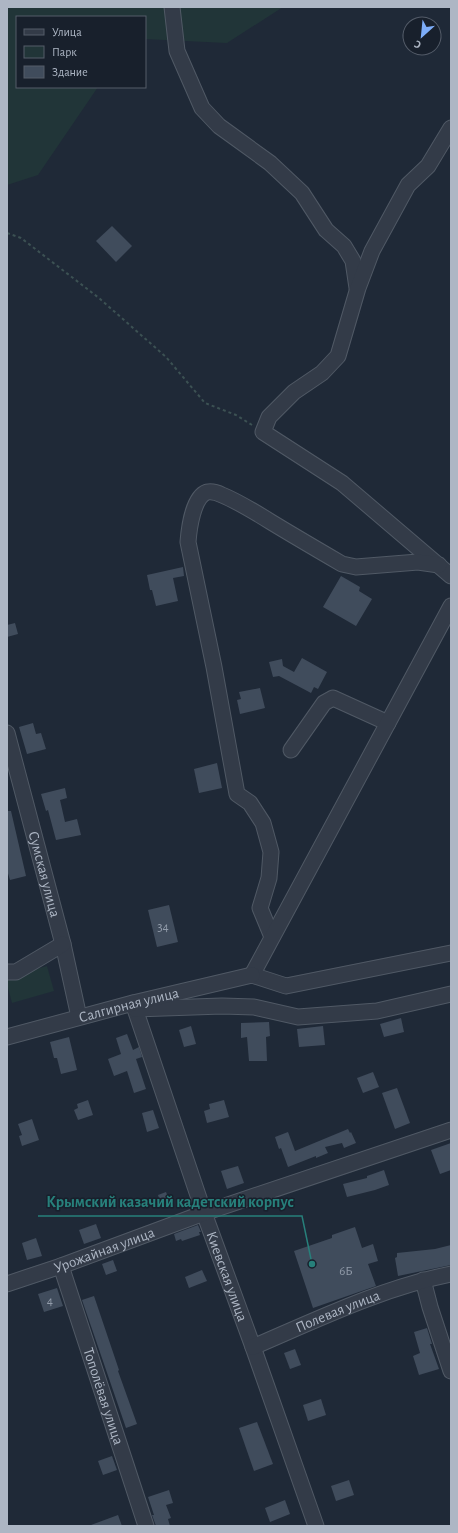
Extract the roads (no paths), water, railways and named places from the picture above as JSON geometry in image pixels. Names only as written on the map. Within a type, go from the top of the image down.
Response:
[{"type":"street","points":[[172,7],[177,51],[202,108],[219,126],[270,162],[302,193],[326,230],[344,246],[353,261],[358,288]]},
{"type":"street","points":[[451,128],[428,166],[408,185],[372,251],[358,288],[338,356],[322,373],[294,392],[268,417],[263,432],[342,483],[451,576]]},
{"type":"street","points":[[272,937],[260,908],[269,878],[271,852],[263,823],[250,803],[237,794],[214,667],[188,542],[190,522],[196,506],[202,496],[207,492],[222,494],[342,564],[356,567],[418,562],[439,565]]},
{"type":"street","points":[[451,606],[252,975],[286,986],[451,953]]},
{"type":"street","points":[[291,750],[324,703],[333,698],[388,723]]},
{"type":"street","name":"Сумская улица","points":[[7,733],[63,944],[79,1017]]},
{"type":"street","points":[[7,972],[16,972],[63,944]]},
{"type":"street","name":"Салгирная улица","points":[[7,1037],[79,1017],[134,1006],[252,975]]},
{"type":"street","points":[[134,1006],[254,1007],[298,1017],[377,1011],[451,994]]},
{"type":"street","name":"Киевская улица","points":[[134,1006],[204,1213],[316,1526]]},
{"type":"street","name":"Урожайная улица","points":[[7,1284],[61,1266],[204,1213],[451,1130]]},
{"type":"street","name":"Тополёвая улица","points":[[61,1266],[146,1526]]},
{"type":"street","name":"Полевая улица","points":[[253,1347],[348,1306],[423,1280],[451,1274]]},
{"type":"street","points":[[423,1280],[430,1307],[451,1371]]},
{"type":"place","name":"Крымский казачий кадетский корпус","points":[[312,1264]]}]
